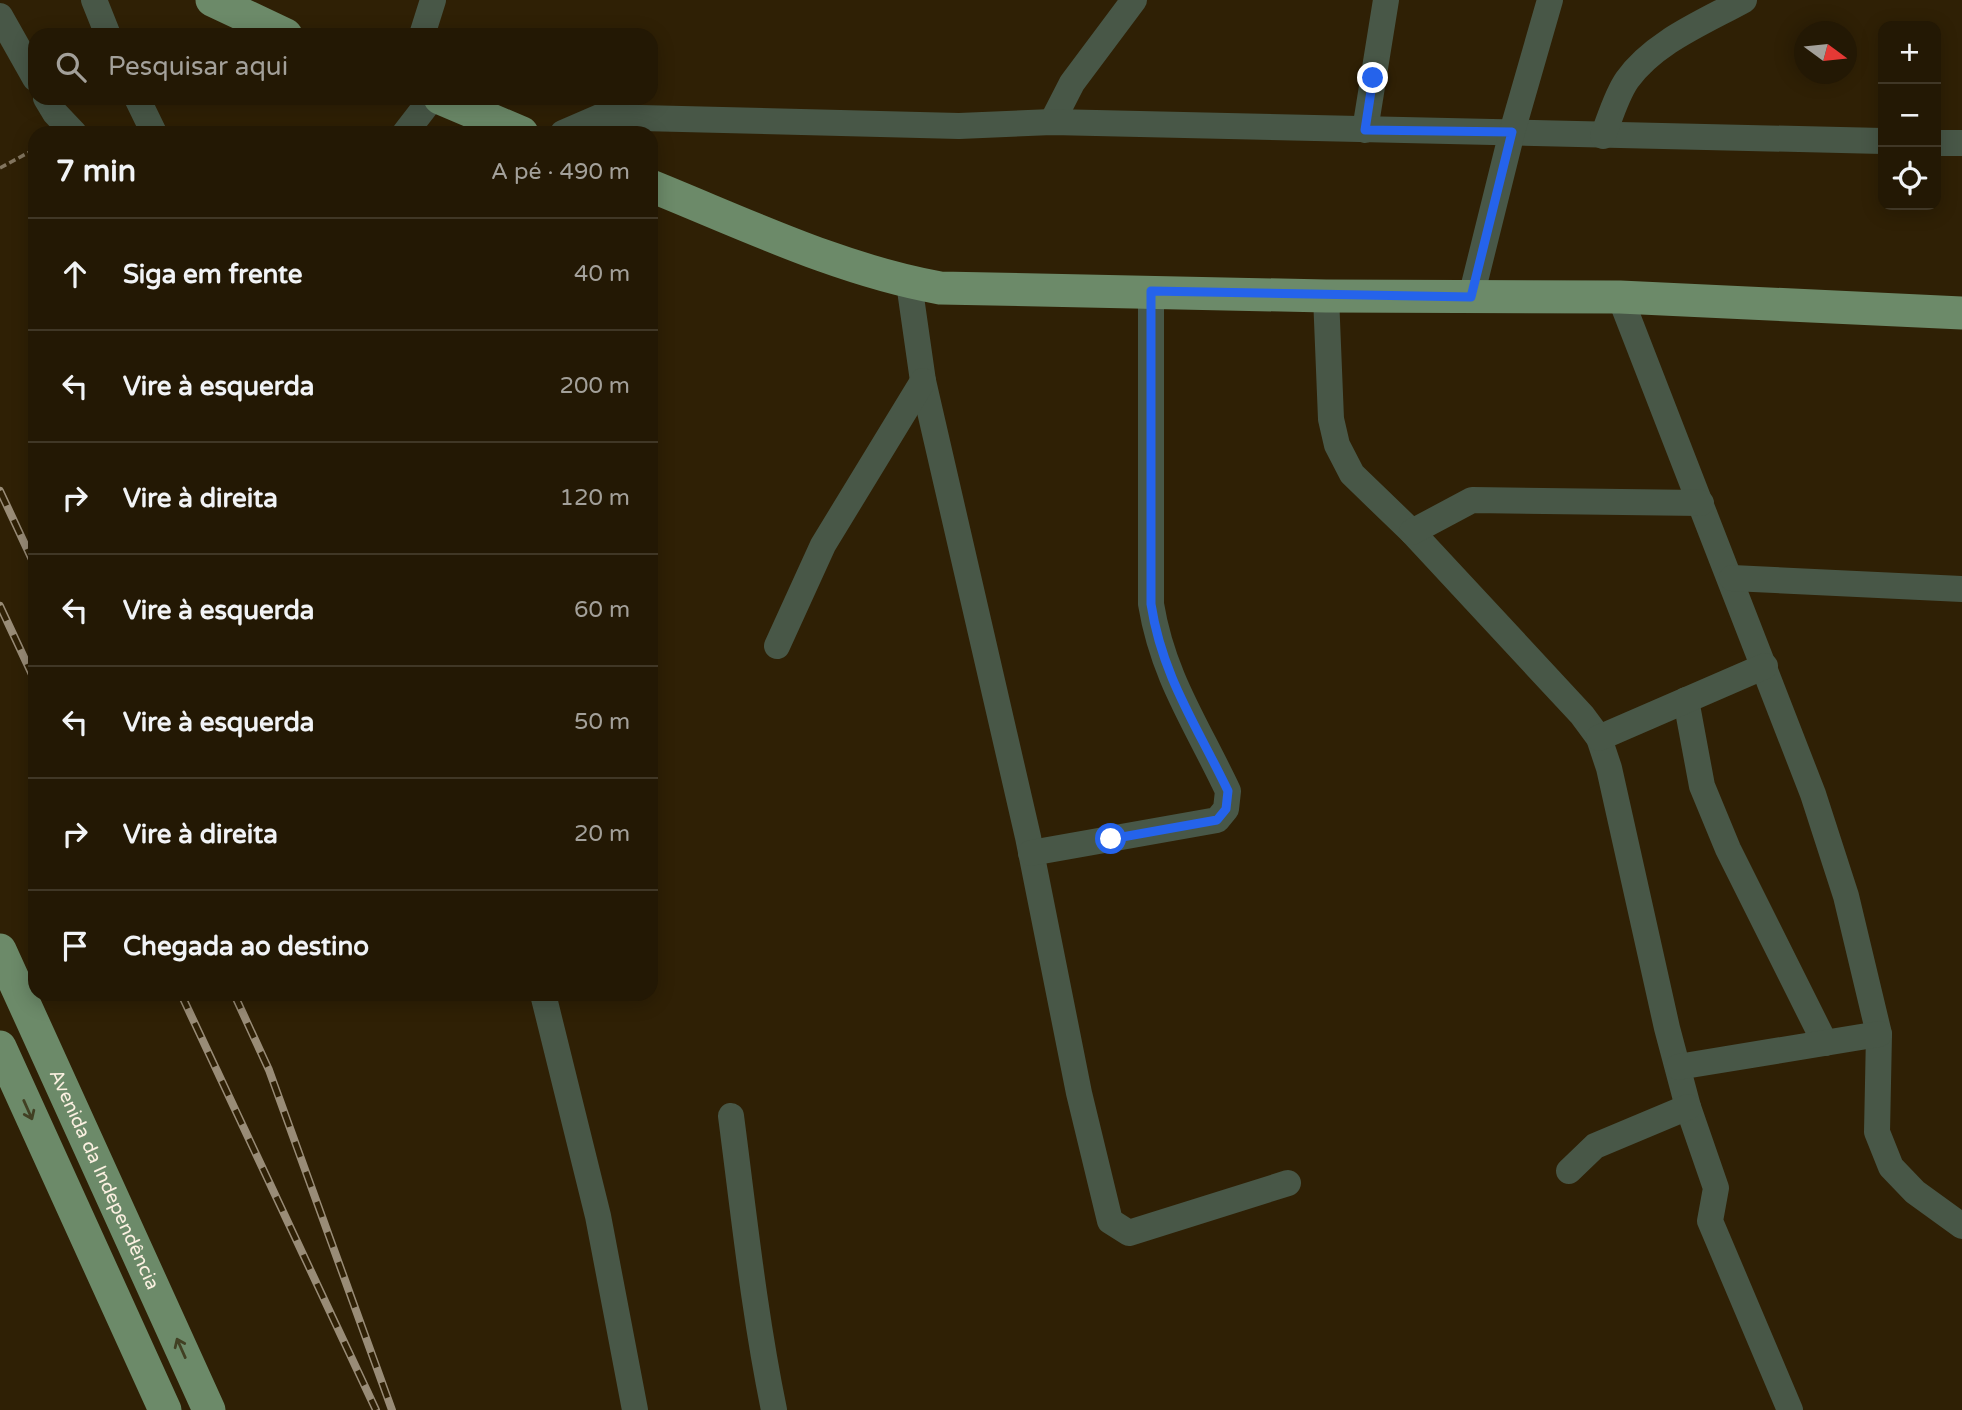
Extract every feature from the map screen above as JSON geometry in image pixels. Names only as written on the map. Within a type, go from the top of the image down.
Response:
[{"type":"main road","points":[[212,0],[271,28]]},
{"type":"main road","points":[[456,105],[506,126]]},
{"type":"main road","points":[[658,189],[827,258],[909,283],[975,291],[1620,297],[1962,313]]},
{"type":"main road","name":"Avenida da Independência","points":[[0,950],[51,1059],[199,1407]]},
{"type":"main road","name":"Avenida da Independência","points":[[0,1047],[164,1410]]},
{"type":"main road","points":[[13,1077],[51,1059]]},
{"type":"street","points":[[94,0],[105,28]]},
{"type":"street","points":[[424,28],[433,0]]},
{"type":"street","points":[[1052,122],[1072,83],[1134,0]]},
{"type":"street","points":[[1365,130],[1386,0]]},
{"type":"street","points":[[1471,297],[1512,132],[1550,0]]},
{"type":"street","points":[[1603,136],[1625,82],[1643,61],[1662,46],[1744,0]]},
{"type":"street","points":[[0,16],[28,66]]},
{"type":"street","points":[[50,105],[67,126]]},
{"type":"street","points":[[139,105],[144,126]]},
{"type":"street","points":[[410,126],[427,105]]},
{"type":"street","points":[[579,126],[600,117],[959,126],[1052,122],[1878,141]]},
{"type":"street","points":[[1941,142],[1962,143]]},
{"type":"street","points":[[909,283],[923,381],[1031,853],[1076,1080],[1110,1221],[1129,1233],[1288,1183]]},
{"type":"street","points":[[1031,853],[1217,820],[1226,809],[1228,791],[1171,681],[1157,643],[1151,604],[1151,291]]},
{"type":"street","points":[[1326,296],[1331,419],[1337,445],[1352,474],[1412,532],[1582,715],[1599,738],[1624,827],[1688,1107],[1716,1188],[1710,1222],[1790,1410]]},
{"type":"street","points":[[1620,297],[1732,578],[1813,794],[1846,896],[1879,1034],[1877,1132],[1891,1167],[1915,1192],[1962,1226]]},
{"type":"street","points":[[777,646],[823,545],[923,381]]},
{"type":"street","points":[[1412,532],[1472,500],[1701,503]]},
{"type":"street","points":[[1732,578],[1962,589]]},
{"type":"street","points":[[1599,738],[1765,666]]},
{"type":"street","points":[[1686,700],[1702,786],[1728,849],[1825,1043]]},
{"type":"street","points":[[545,1001],[598,1216],[635,1410]]},
{"type":"street","points":[[1678,1067],[1879,1034]]},
{"type":"street","points":[[1569,1171],[1595,1146],[1688,1107]]},
{"type":"street","points":[[731,1116],[750,1252],[755,1317],[774,1410]]},
{"type":"path","points":[[0,168],[28,153]]},
{"type":"railway","points":[[0,491],[28,551]]},
{"type":"railway","points":[[0,606],[28,666]]},
{"type":"railway","points":[[184,1001],[376,1410]]},
{"type":"railway","points":[[237,1001],[269,1070],[392,1410]]},
{"type":"route","points":[[1111,839],[1217,820],[1226,809],[1228,791],[1200,732],[1171,681],[1157,643],[1154,624],[1151,604],[1151,291],[1471,297],[1512,132],[1365,130],[1373,78]]}]
